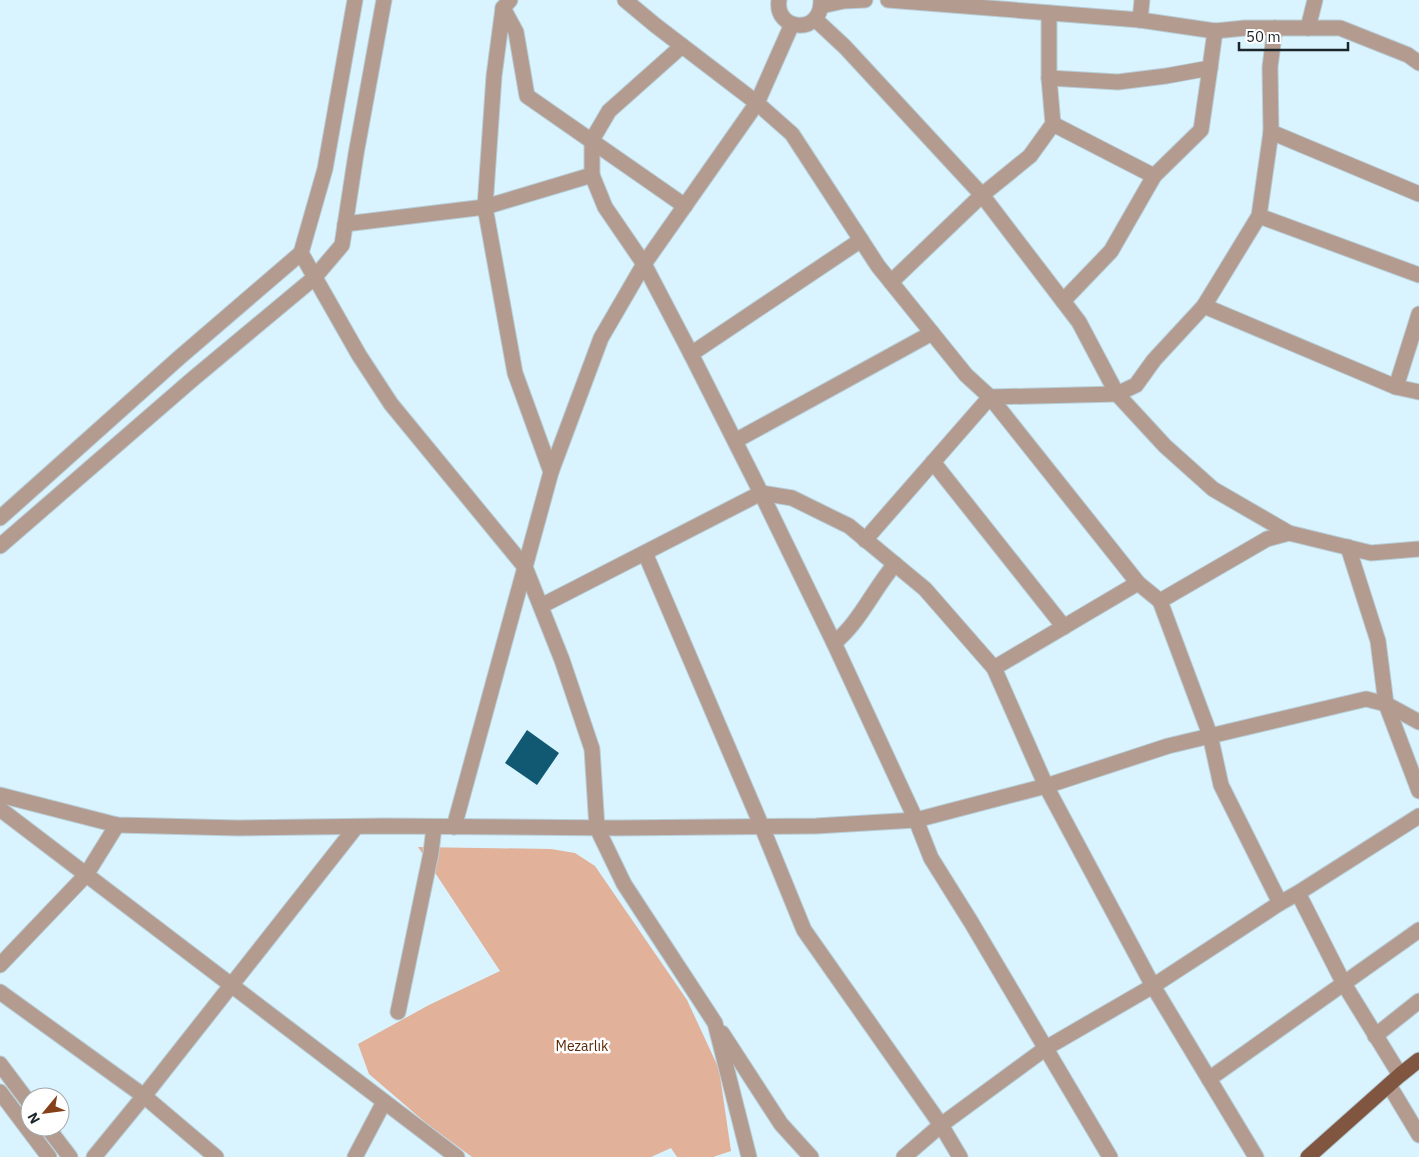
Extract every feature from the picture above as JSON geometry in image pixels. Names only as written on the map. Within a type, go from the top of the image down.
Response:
[{"type":"main road","points":[[1308,1157],[1419,1060]]},
{"type":"street","points":[[0,518],[180,357],[301,253],[325,169],[355,0]]},
{"type":"street","points":[[0,546],[194,378],[314,278],[342,244],[384,0]]},
{"type":"street","points":[[626,0],[682,46],[757,103],[792,134],[861,240],[891,282],[966,374],[990,396],[1138,583],[1160,601],[1210,735],[1221,785],[1280,903]]},
{"type":"street","points":[[779,0],[779,10],[782,16],[792,24],[804,25],[819,8],[844,1],[865,0]]},
{"type":"street","points":[[888,0],[924,1],[1140,20],[1215,31],[1245,28],[1340,28],[1408,55],[1419,63]]},
{"type":"street","points":[[1140,20],[1142,0]]},
{"type":"street","points":[[1308,28],[1315,0]]},
{"type":"street","points":[[506,4],[516,32],[527,96],[685,206]]},
{"type":"street","points":[[506,4],[494,76],[485,207],[515,373],[551,472]]},
{"type":"street","points":[[819,8],[845,47],[982,195],[1079,322],[1117,394],[1165,446],[1213,489],[1289,533],[1371,553],[1419,549]]},
{"type":"street","points":[[891,282],[982,195],[1030,156],[1053,124],[1049,78],[1050,13]]},
{"type":"street","points":[[454,827],[551,472],[601,338],[644,264],[757,103],[792,24]]},
{"type":"street","points":[[865,540],[990,396],[1117,394],[1136,385],[1154,360],[1204,306],[1259,216],[1270,132],[1270,67],[1275,28]]},
{"type":"street","points":[[1063,301],[1111,251],[1154,176],[1201,130],[1215,31]]},
{"type":"street","points":[[682,46],[609,111],[592,140],[592,175],[605,207],[644,264],[761,493],[834,643],[916,820],[931,858],[1110,1157]]},
{"type":"street","points":[[1049,78],[1118,82],[1210,68]]},
{"type":"street","points":[[1053,124],[1154,176]]},
{"type":"street","points":[[1270,132],[1419,194]]},
{"type":"street","points":[[345,224],[485,207],[592,175]]},
{"type":"street","points":[[1259,216],[1419,275]]},
{"type":"street","points":[[691,354],[861,240]]},
{"type":"street","points":[[301,253],[359,355],[391,404],[525,567],[562,660],[592,749],[597,828],[624,884],[781,1124],[811,1157]]},
{"type":"street","points":[[1204,306],[1396,386],[1419,392]]},
{"type":"street","points":[[1396,386],[1419,314]]},
{"type":"street","points":[[735,441],[932,333]]},
{"type":"street","points":[[933,462],[1064,627]]},
{"type":"street","points":[[541,606],[761,493],[792,498],[849,526],[925,589],[994,668],[1046,786],[1152,986],[1256,1157]]},
{"type":"street","points":[[1160,601],[1267,539],[1289,533]]},
{"type":"street","points":[[1348,547],[1378,642],[1386,704],[1419,791]]},
{"type":"street","points":[[646,553],[804,930],[941,1125],[960,1157]]},
{"type":"street","points":[[834,643],[848,632],[895,564]]},
{"type":"street","points":[[994,668],[1138,583]]},
{"type":"street","points":[[0,795],[117,825],[238,828],[816,826],[916,820],[1046,786],[1168,746],[1366,699],[1386,704],[1419,722]]},
{"type":"street","points":[[0,809],[457,1157]]},
{"type":"street","points":[[904,1157],[941,1125],[1046,1048],[1152,986],[1419,816]]},
{"type":"street","points":[[0,965],[86,875],[117,825]]},
{"type":"street","points":[[94,1157],[356,827]]},
{"type":"street","points":[[398,1012],[431,853],[434,827]]},
{"type":"street","points":[[1298,893],[1344,984],[1375,1036],[1419,1135]]},
{"type":"street","points":[[1209,1079],[1419,930]]},
{"type":"street","points":[[0,992],[144,1096],[216,1157]]},
{"type":"street","points":[[1375,1036],[1419,1001]]},
{"type":"street","points":[[715,1023],[749,1157]]},
{"type":"street","points":[[0,1064],[20,1091]]},
{"type":"street","points":[[0,1092],[50,1157]]},
{"type":"street","points":[[355,1157],[384,1102]]},
{"type":"street","points":[[55,1137],[70,1157]]},
{"type":"green space","name":"Mezarlık","points":[[418,847],[551,849],[575,853],[595,866],[687,1000],[719,1069],[731,1151],[713,1157],[677,1157],[671,1148],[651,1157],[472,1157],[426,1123],[369,1074],[358,1044],[429,1005],[500,971]]},
{"type":"building","points":[[527,730],[559,753],[537,785],[505,763]]}]
